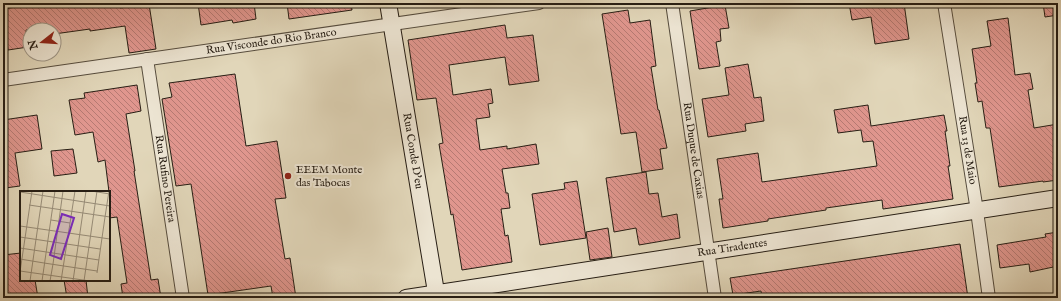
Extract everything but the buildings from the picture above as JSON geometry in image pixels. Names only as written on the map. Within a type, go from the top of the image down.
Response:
[{"type":"main road","name":"Rua Conde D'eu","points":[[388,3],[436,296]]},
{"type":"main road","name":"Rua Tiradentes","points":[[406,298],[436,296],[707,251],[1058,198]]},
{"type":"street","name":"Rua Visconde do Rio Branco","points":[[3,80],[539,3]]},
{"type":"street","name":"Rua Duque de Caxias","points":[[672,3],[715,298]]},
{"type":"street","name":"Rua 13 de Maio","points":[[944,3],[977,211],[989,298]]},
{"type":"street","name":"Rua Rufino Pereira","points":[[147,59],[183,298]]},
{"type":"place","name":"EEEM Monte das Tabocas","points":[[288,176]]}]
